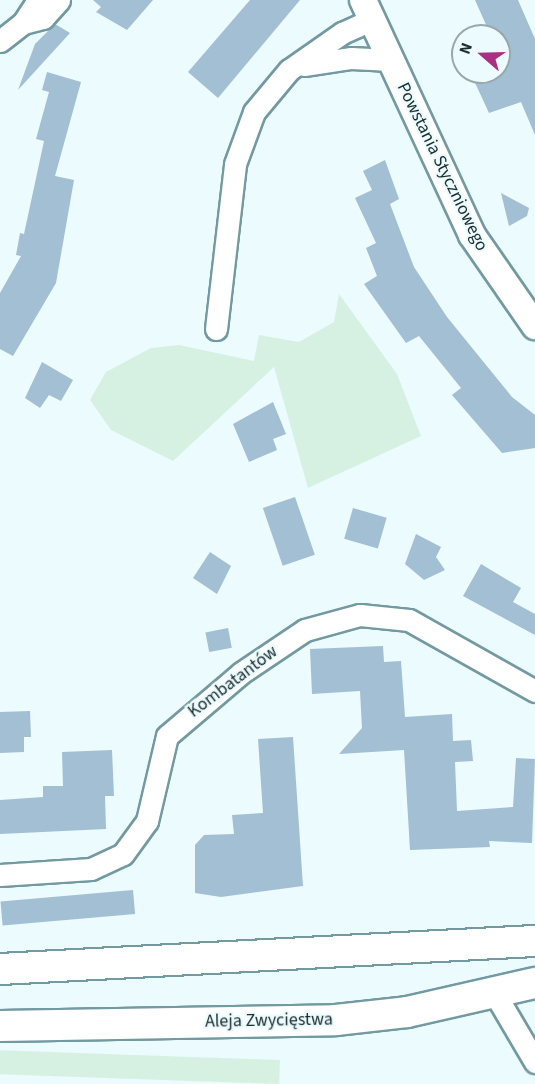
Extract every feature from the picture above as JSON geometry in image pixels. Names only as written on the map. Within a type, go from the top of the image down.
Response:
[{"type":"main road","points":[[0,969],[535,941]]},
{"type":"main road","name":"Aleja Zwycięstwa","points":[[0,1026],[336,1020],[495,994],[535,983]]},
{"type":"street","points":[[0,41],[24,23],[38,0]]},
{"type":"street","points":[[24,23],[43,18],[59,0]]},
{"type":"street","points":[[216,329],[242,136],[267,90],[289,70],[368,10]]},
{"type":"street","name":"Powstania Styczniowego","points":[[368,10],[472,235],[535,326]]},
{"type":"street","points":[[289,70],[322,60],[390,60]]},
{"type":"street","name":"Kombatantów","points":[[0,875],[91,869],[123,854],[147,821],[167,736],[241,673],[304,630],[360,615],[409,620],[535,691]]},
{"type":"street","points":[[495,994],[535,1062]]},
{"type":"green space","points":[[339,294],[397,374],[421,436],[308,488],[274,367],[173,461],[111,430],[90,400],[106,372],[151,348],[179,345],[254,361],[259,335],[299,342],[334,322]]},
{"type":"green space","points":[[0,1050],[280,1060],[279,1084],[0,1074]]},
{"type":"building","points":[[93,0],[153,0],[127,30],[96,12],[101,7]]},
{"type":"building","points":[[250,0],[300,0],[218,98],[188,72]]},
{"type":"building","points":[[475,0],[518,0],[535,39],[535,135],[521,102],[489,113],[476,84],[511,84],[511,24],[486,24]]},
{"type":"building","points":[[55,24],[70,33],[18,90],[35,44]]},
{"type":"building","points":[[47,72],[81,82],[55,176],[74,180],[56,283],[13,356],[0,349],[0,293],[21,256],[16,255],[20,233],[24,234],[44,141],[36,139],[49,92],[42,90]]},
{"type":"building","points":[[385,160],[399,199],[390,204],[414,267],[447,317],[512,397],[535,415],[535,448],[502,453],[452,395],[461,388],[419,336],[406,343],[364,284],[377,276],[366,248],[376,243],[355,198],[372,190],[363,171]]},
{"type":"building","points":[[501,193],[529,208],[527,216],[509,226]]},
{"type":"building","points":[[42,362],[73,380],[61,401],[49,395],[40,408],[25,398]]},
{"type":"building","points":[[273,402],[286,434],[273,439],[277,450],[249,462],[233,424]]},
{"type":"building","points":[[295,497],[315,555],[283,566],[263,508]]},
{"type":"building","points":[[353,508],[387,518],[378,548],[344,539]]},
{"type":"building","points":[[416,534],[441,547],[436,557],[445,570],[424,580],[405,564]]},
{"type":"building","points":[[210,552],[231,566],[217,594],[193,578]]},
{"type":"building","points":[[481,564],[521,588],[513,602],[535,614],[535,635],[463,596]]},
{"type":"building","points":[[228,628],[232,648],[209,652],[205,632]]},
{"type":"building","points":[[383,646],[384,662],[401,661],[405,717],[452,714],[453,741],[471,740],[473,761],[455,762],[457,811],[513,807],[516,758],[535,759],[532,843],[489,841],[490,847],[410,850],[404,750],[339,754],[362,728],[360,691],[312,694],[310,649]]},
{"type":"building","points":[[30,711],[31,737],[24,737],[24,752],[0,753],[0,712]]},
{"type":"building","points":[[293,737],[303,886],[221,897],[195,893],[195,845],[204,835],[234,834],[232,815],[263,813],[258,739]]},
{"type":"building","points":[[112,750],[114,796],[105,796],[106,829],[0,834],[0,800],[43,797],[43,786],[63,786],[62,752]]},
{"type":"building","points":[[133,890],[135,914],[3,926],[1,902]]}]
